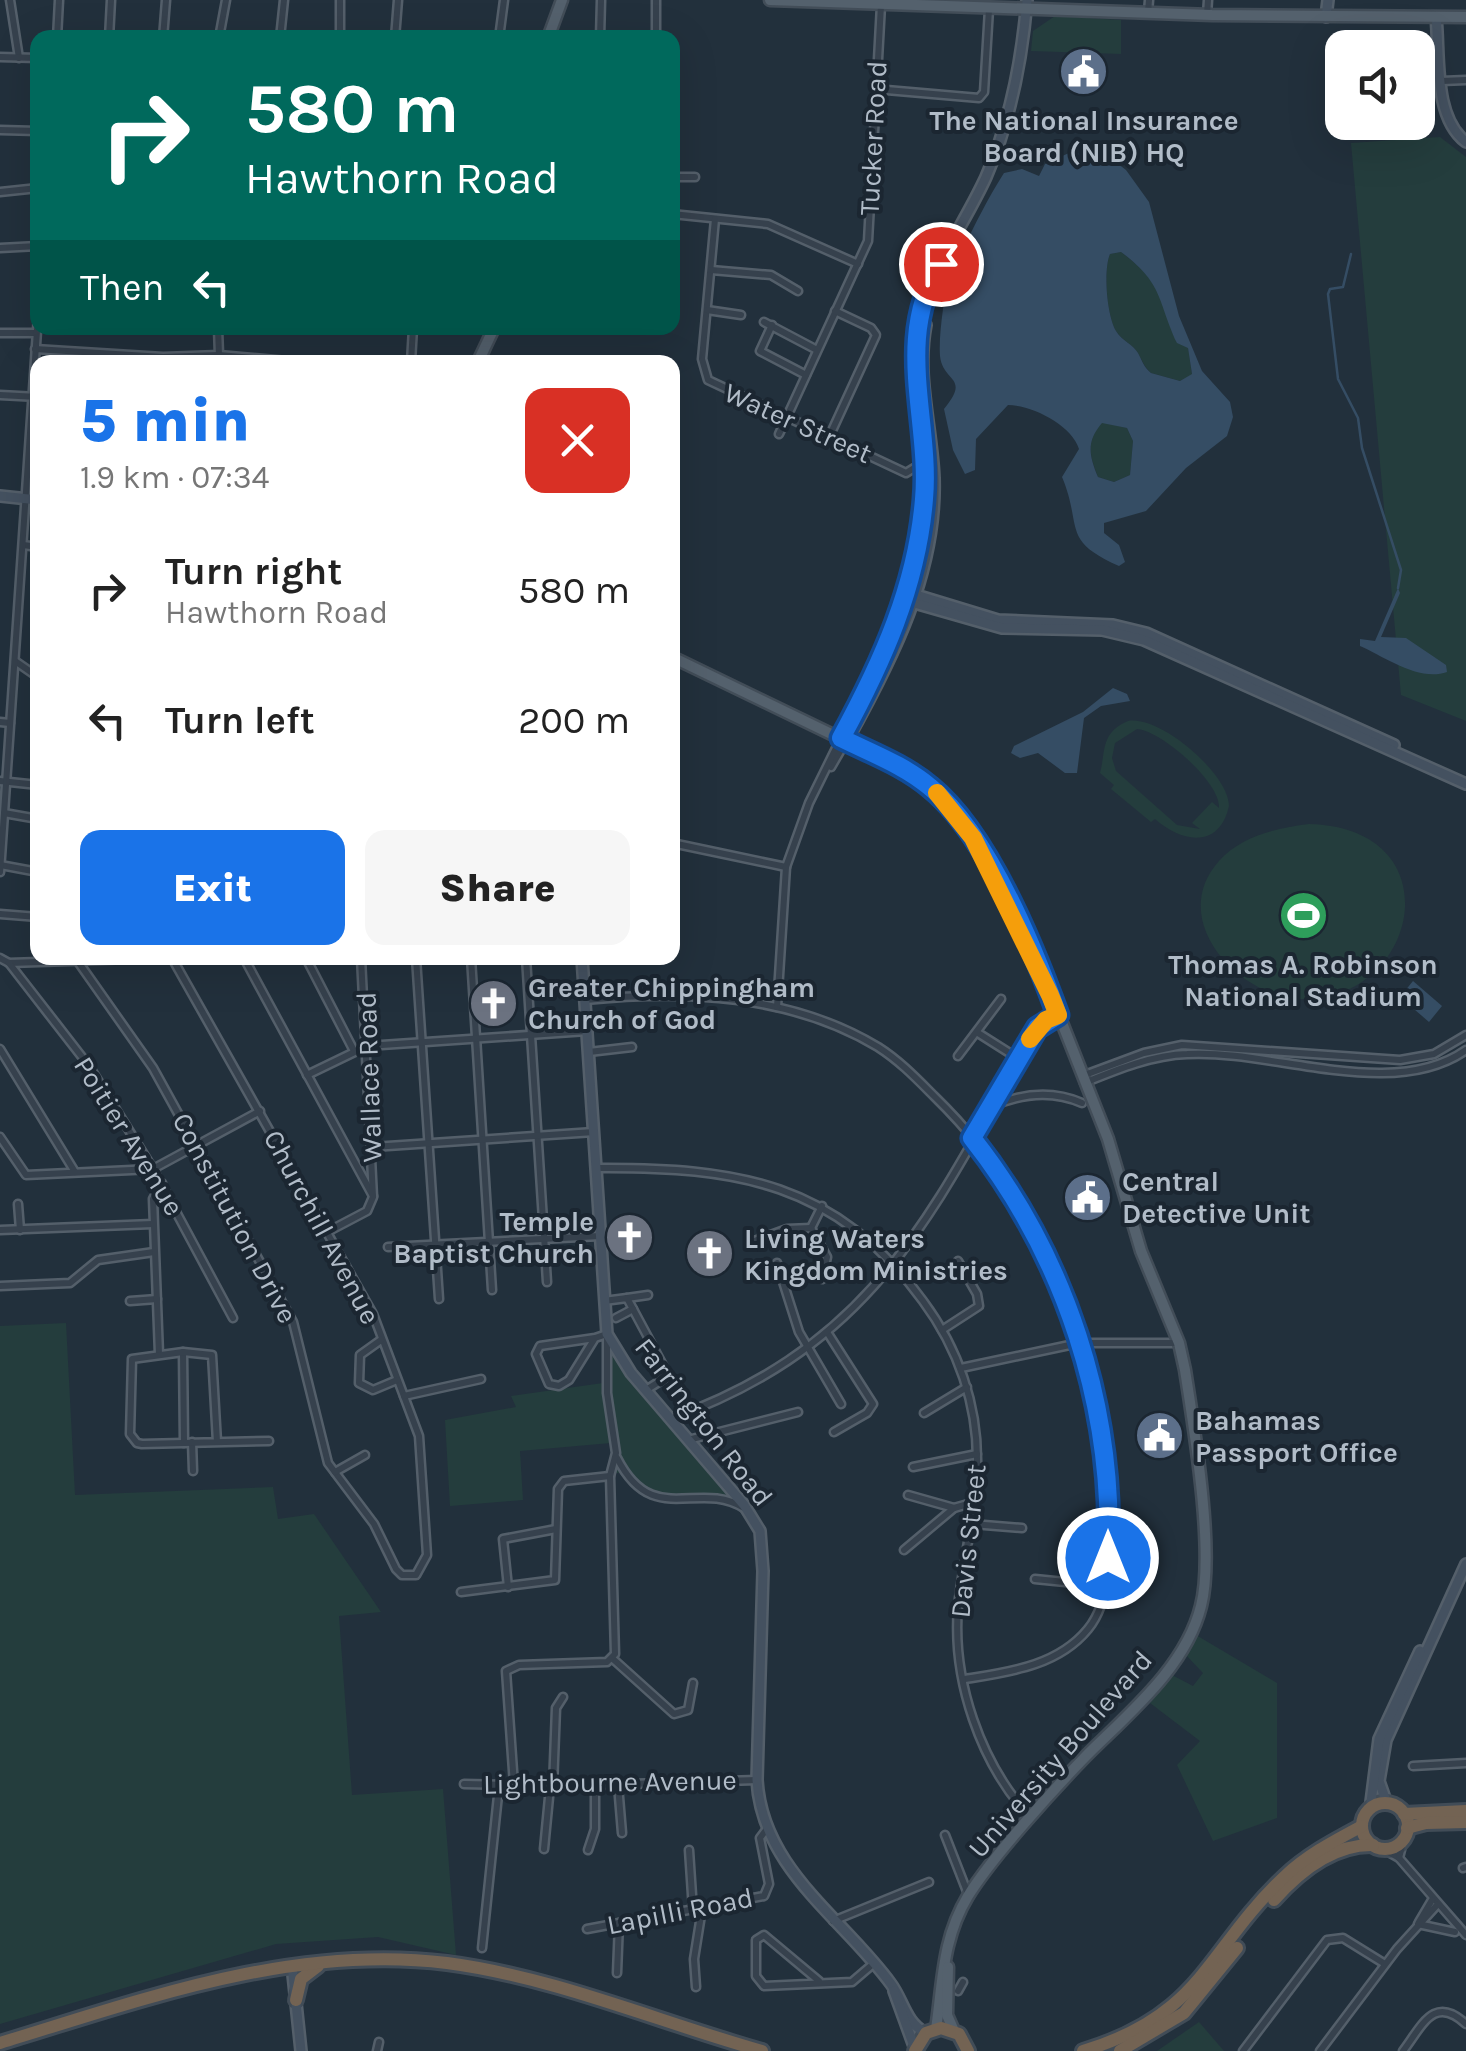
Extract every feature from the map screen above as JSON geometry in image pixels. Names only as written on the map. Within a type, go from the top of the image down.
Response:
[{"type":"highway","points":[[1083,2051],[1130,2034],[1178,2002],[1207,1974],[1283,1878],[1322,1847],[1362,1826],[1370,1810],[1388,1804],[1405,1827]]},
{"type":"highway","points":[[1120,2051],[1184,2014],[1296,1878],[1332,1854],[1356,1845],[1378,1847],[1405,1827],[1466,1810]]},
{"type":"highway","points":[[1405,1827],[1466,1822]]},
{"type":"highway","points":[[1362,1826],[1378,1847]]},
{"type":"highway","points":[[0,2043],[210,1983],[292,1965],[420,1961],[478,1969],[727,2040],[749,2050]]},
{"type":"highway","points":[[296,2000],[306,1971],[324,1962]]},
{"type":"highway","points":[[915,2050],[931,2031],[954,2031],[968,2051]]},
{"type":"main road","points":[[551,30],[562,0]]},
{"type":"main road","points":[[770,0],[976,3],[989,7],[1148,6],[1207,15],[1466,18]]},
{"type":"main road","points":[[1326,18],[1328,0]]},
{"type":"main road","points":[[910,597],[921,527],[925,461],[916,350],[926,298],[988,172],[1001,136],[1022,52],[1026,4]]},
{"type":"main road","points":[[1436,17],[1448,126],[1466,142]]},
{"type":"main road","points":[[845,737],[910,597],[934,484],[922,350],[941,264]]},
{"type":"main road","points":[[0,496],[30,500]]},
{"type":"main road","points":[[910,597],[989,626],[1102,630],[1144,640],[1466,781]]},
{"type":"main road","name":"University Boulevard","points":[[680,661],[845,737],[904,769],[938,794],[973,838],[1058,1015],[1108,1140],[1145,1262],[1179,1344],[1205,1550],[1200,1610],[1184,1643],[1146,1696],[1074,1769],[969,1895],[942,1964],[931,2031]]},
{"type":"main road","name":"Farrington Road","points":[[582,965],[607,1334],[645,1391],[750,1513],[760,1531],[763,1556],[756,1780],[766,1830],[834,1922],[894,1990],[914,2026],[931,2031]]},
{"type":"main road","points":[[1388,1804],[1379,1780],[1386,1740],[1466,1564]]},
{"type":"main road","points":[[1370,1810],[1374,1757],[1385,1723],[1438,1624]]},
{"type":"main road","name":"University Boulevard","points":[[949,1941],[946,2004],[954,2031]]},
{"type":"main road","points":[[292,1965],[300,2051]]},
{"type":"main road","name":"Farrington Road","points":[[894,1990],[915,2050]]},
{"type":"street","points":[[10,0],[19,58]]},
{"type":"street","points":[[57,30],[59,0]]},
{"type":"street","points":[[109,30],[111,0]]},
{"type":"street","points":[[164,30],[166,0]]},
{"type":"street","points":[[220,30],[226,0]]},
{"type":"street","points":[[281,30],[284,0]]},
{"type":"street","points":[[340,0],[340,30]]},
{"type":"street","points":[[396,30],[398,0]]},
{"type":"street","points":[[500,30],[504,0]]},
{"type":"street","points":[[600,0],[600,30]]},
{"type":"street","points":[[656,0],[656,30]]},
{"type":"street","points":[[1207,15],[1208,0]]},
{"type":"street","name":"Tucker Road","points":[[779,434],[868,240],[881,4]]},
{"type":"street","points":[[875,88],[979,98],[984,92],[989,7]]},
{"type":"street","points":[[0,57],[30,58]]},
{"type":"street","points":[[1442,82],[1466,80]]},
{"type":"street","points":[[0,130],[30,130]]},
{"type":"street","points":[[680,178],[696,177]]},
{"type":"street","points":[[0,192],[30,189]]},
{"type":"street","points":[[680,215],[768,224],[858,264]]},
{"type":"street","name":"Water Street","points":[[715,219],[702,364],[708,380],[906,473],[925,461]]},
{"type":"street","points":[[0,248],[30,246]]},
{"type":"street","points":[[711,270],[771,276],[798,291]]},
{"type":"street","points":[[707,310],[741,316]]},
{"type":"street","points":[[830,435],[876,337],[872,328],[836,311]]},
{"type":"street","points":[[806,376],[756,350],[768,323],[818,350]]},
{"type":"street","points":[[0,333],[30,333]]},
{"type":"street","points":[[36,335],[36,355]]},
{"type":"street","points":[[206,355],[219,354],[218,335]]},
{"type":"street","points":[[36,349],[125,355]]},
{"type":"street","points":[[0,395],[30,397]]},
{"type":"street","points":[[30,510],[23,545],[3,780],[0,865],[30,871]]},
{"type":"street","points":[[23,545],[30,546]]},
{"type":"street","points":[[15,661],[30,671]]},
{"type":"street","points":[[0,722],[10,723]]},
{"type":"street","points":[[778,1008],[786,867],[819,784],[845,737]]},
{"type":"street","points":[[3,780],[30,784]]},
{"type":"street","points":[[4,813],[30,818]]},
{"type":"street","points":[[680,845],[786,867]]},
{"type":"street","points":[[0,914],[30,916]]},
{"type":"street","points":[[0,958],[9,963],[30,963]]},
{"type":"street","name":"Poitier Avenue","points":[[9,963],[89,1066],[154,1168],[234,1318]]},
{"type":"street","name":"Constitution Drive","points":[[80,965],[138,1042],[198,1145],[299,1337],[321,1438],[335,1472],[374,1524],[396,1569],[410,1576],[421,1571]]},
{"type":"street","name":"Churchill Avenue","points":[[176,965],[330,1231],[373,1314],[420,1446],[428,1540],[421,1571]]},
{"type":"street","points":[[248,965],[373,1197]]},
{"type":"street","points":[[310,965],[353,1049]]},
{"type":"street","name":"Wallace Road","points":[[330,1231],[367,1211],[373,1197],[362,965]]},
{"type":"street","points":[[416,965],[438,1299]]},
{"type":"street","points":[[471,965],[492,1290]]},
{"type":"street","points":[[526,965],[547,1282]]},
{"type":"street","points":[[585,1000],[675,992],[778,1008],[837,1026],[894,1058],[972,1138],[1018,1201],[1044,1246],[1079,1343],[1107,1492],[1104,1586],[1088,1630],[1057,1654],[1025,1668],[965,1678]]},
{"type":"street","points":[[958,1056],[1001,999]]},
{"type":"street","points":[[668,1419],[758,1382],[827,1332],[896,1264],[1037,1028],[1058,1015]]},
{"type":"street","points":[[307,1075],[353,1049],[368,1046],[587,1031]]},
{"type":"street","points":[[978,1033],[1019,1059]]},
{"type":"street","points":[[1082,1080],[1149,1051],[1182,1045],[1400,1060],[1434,1054],[1466,1035]]},
{"type":"street","points":[[589,1052],[632,1047]]},
{"type":"street","points":[[0,1049],[75,1172]]},
{"type":"street","points":[[1082,1080],[1183,1054],[1402,1073],[1436,1066],[1466,1050]]},
{"type":"street","points":[[992,1107],[1015,1098],[1056,1093],[1082,1102]]},
{"type":"street","points":[[0,1137],[26,1175],[154,1168],[260,1111]]},
{"type":"street","points":[[372,1148],[594,1132]]},
{"type":"street","name":"Davis Street","points":[[596,1168],[730,1174],[822,1206],[896,1264],[942,1330],[962,1368],[977,1454],[972,1524],[958,1612],[965,1678],[976,1725],[992,1766],[1032,1819]]},
{"type":"street","points":[[159,1354],[152,1224],[154,1192],[162,1184]]},
{"type":"street","points":[[18,1204],[20,1230]]},
{"type":"street","points":[[811,1228],[822,1206]]},
{"type":"street","points":[[0,1230],[152,1224]]},
{"type":"street","points":[[749,1242],[786,1229],[811,1228]]},
{"type":"street","points":[[811,1228],[827,1258],[822,1279]]},
{"type":"street","points":[[388,1247],[600,1236]]},
{"type":"street","points":[[0,1286],[70,1283],[98,1260],[154,1252]]},
{"type":"street","points":[[942,1330],[978,1306],[977,1294],[958,1261]]},
{"type":"street","points":[[777,1263],[799,1332],[841,1404]]},
{"type":"street","points":[[604,1301],[648,1295]]},
{"type":"street","points":[[627,1298],[666,1372],[645,1391]]},
{"type":"street","points":[[130,1301],[157,1299]]},
{"type":"street","points":[[616,1318],[633,1309]]},
{"type":"street","points":[[827,1332],[873,1404],[868,1413],[834,1432]]},
{"type":"street","points":[[594,1338],[569,1380],[559,1386],[548,1384],[536,1354],[540,1346],[607,1334],[606,1393],[616,1457],[610,1476],[613,1658]]},
{"type":"street","points":[[382,1340],[360,1355],[359,1383],[373,1390],[397,1380]]},
{"type":"street","points":[[962,1368],[1079,1343],[1179,1344]]},
{"type":"street","points":[[217,1442],[214,1358],[206,1351],[137,1355],[130,1362],[130,1434],[142,1444],[269,1441]]},
{"type":"street","points":[[183,1352],[192,1470]]},
{"type":"street","points":[[404,1396],[481,1379]]},
{"type":"street","points":[[924,1413],[967,1387]]},
{"type":"street","points":[[686,1440],[798,1412]]},
{"type":"street","points":[[914,1467],[977,1454]]},
{"type":"street","points":[[335,1472],[365,1455]]},
{"type":"street","points":[[616,1457],[637,1485],[658,1499],[724,1500],[750,1513]]},
{"type":"street","points":[[461,1592],[555,1580],[560,1484],[610,1476]]},
{"type":"street","points":[[908,1495],[954,1508]]},
{"type":"street","points":[[904,1550],[954,1508],[974,1502]]},
{"type":"street","points":[[972,1524],[1022,1528]]},
{"type":"street","points":[[508,1586],[502,1539],[556,1529]]},
{"type":"street","points":[[1035,1580],[1104,1586]]},
{"type":"street","points":[[514,1784],[506,1670],[519,1665],[613,1658],[674,1714],[688,1710],[694,1683]]},
{"type":"street","points":[[544,1849],[556,1708],[563,1697]]},
{"type":"street","points":[[1413,1766],[1466,1763]]},
{"type":"street","name":"Lightbourne Avenue","points":[[464,1784],[595,1786],[756,1780]]},
{"type":"street","points":[[618,1785],[622,1833]]},
{"type":"street","points":[[482,1948],[500,1786]]},
{"type":"street","points":[[588,1850],[596,1829],[595,1786]]},
{"type":"street","points":[[1399,1858],[1405,1827]]},
{"type":"street","name":"Lapilli Road","points":[[586,1929],[768,1892],[760,1838],[766,1830]]},
{"type":"street","points":[[944,1835],[969,1895]]},
{"type":"street","points":[[1378,1847],[1399,1858],[1434,1903],[1466,1935]]},
{"type":"street","points":[[689,1850],[698,1909],[696,1987]]},
{"type":"street","points":[[834,1922],[929,1882]]},
{"type":"street","points":[[1320,2051],[1434,1903]]},
{"type":"street","points":[[617,1973],[619,1924]]},
{"type":"street","points":[[1418,1924],[1455,1932]]},
{"type":"street","points":[[819,1982],[764,1934],[756,1940],[756,1976],[760,1985],[856,1981],[873,1964]]},
{"type":"street","points":[[1243,2051],[1326,1940],[1343,1938],[1386,1964]]},
{"type":"street","points":[[958,1991],[963,1982]]},
{"type":"street","points":[[1403,2051],[1429,2017],[1439,2011],[1454,2012],[1466,2024]]},
{"type":"green space","points":[[1055,16],[1121,20],[1121,54],[1031,51],[1033,31]]},
{"type":"green space","points":[[1435,137],[1466,157],[1466,721],[1401,695],[1351,143]]},
{"type":"green space","points":[[1121,252],[1158,290],[1177,333],[1188,347],[1192,375],[1180,381],[1151,373],[1136,350],[1116,331],[1106,282],[1110,254]]},
{"type":"green space","points":[[1102,422],[1127,428],[1133,441],[1130,475],[1114,482],[1098,477],[1091,455],[1093,436]]},
{"type":"green space","points":[[1128,721],[1157,727],[1205,763],[1218,778],[1229,806],[1217,830],[1198,838],[1176,833],[1155,819],[1151,822],[1111,789],[1114,785],[1100,773],[1108,737]],"holes":[[[1137,729],[1174,748],[1211,785],[1219,808],[1212,802],[1192,823],[1200,829],[1177,825],[1116,771],[1112,758],[1115,743]]]},
{"type":"green space","name":"Thomas A. Robinson National Stadium","points":[[1309,824],[1356,833],[1386,853],[1402,882],[1404,914],[1394,946],[1373,973],[1341,993],[1301,999],[1278,995],[1234,970],[1205,930],[1201,907],[1205,884],[1228,852],[1260,835]]},
{"type":"green space","points":[[66,1323],[75,1495],[273,1487],[278,1519],[314,1514],[381,1612],[339,1616],[352,1795],[443,1789],[456,1955],[378,1937],[276,1944],[0,2024],[0,1326]]},
{"type":"green space","points":[[609,1348],[641,1393],[736,1502],[658,1502],[621,1473],[613,1473],[611,1443],[520,1451],[523,1500],[450,1506],[445,1420],[516,1407],[511,1396],[603,1383],[611,1436]]},
{"type":"green space","points":[[1196,1635],[1277,1683],[1277,1818],[1213,1841],[1177,1765],[1200,1741],[1150,1703],[1170,1674],[1193,1686],[1203,1673],[1184,1653]]},
{"type":"green space","points":[[1199,2022],[1224,2051],[1157,2051]]},
{"type":"water","points":[[1071,152],[1113,160],[1126,170],[1149,202],[1179,316],[1202,371],[1230,402],[1233,417],[1227,436],[1186,468],[1146,511],[1104,523],[1104,533],[1119,545],[1125,562],[1119,566],[1088,548],[1076,530],[1062,477],[1079,449],[1068,432],[1039,413],[1008,405],[976,439],[975,470],[965,474],[953,450],[944,409],[955,385],[942,365],[941,327],[946,294],[959,259],[1004,173],[1022,169],[1039,176],[1045,164]],"holes":[[[1121,252],[1152,284],[1177,343],[1188,348],[1192,374],[1180,381],[1151,373],[1136,350],[1116,331],[1106,282],[1110,254]],[[1102,423],[1127,428],[1133,441],[1130,475],[1114,482],[1098,477],[1091,455],[1093,436]]]},
{"type":"water","points":[[1398,588],[1400,593],[1381,637],[1406,638],[1446,665],[1447,672],[1414,671],[1360,646],[1360,639],[1375,641]]},
{"type":"water","points":[[1113,688],[1127,694],[1130,701],[1101,706],[1084,718],[1077,773],[1065,773],[1038,753],[1020,758],[1011,753],[1014,746],[1083,712]]},
{"type":"water","points":[[1413,981],[1442,1006],[1429,1022],[1400,997]]},
{"type":"waterway","points":[[1351,254],[1343,287],[1330,289],[1328,294],[1338,379],[1358,418],[1362,448],[1401,570],[1398,588]]},
{"type":"slow traffic","points":[[937,793],[973,838],[1012,911],[1058,1015],[1046,1020],[1030,1039]]},
{"type":"place","name":"The National Insurance Board (NIB) HQ","points":[[1084,72]]},
{"type":"place","name":"Thomas A. Robinson National Stadium","points":[[1303,916]]},
{"type":"place","name":"Greater Chippingham Church of God","points":[[493,1003]]},
{"type":"place","name":"Central Detective Unit","points":[[1087,1197]]},
{"type":"place","name":"Temple Baptist Church","points":[[629,1237]]},
{"type":"place","name":"Living Waters Kingdom Ministries","points":[[709,1254]]},
{"type":"place","name":"Bahamas Passport Office","points":[[1160,1436]]},
{"type":"route","points":[[941,264],[926,298],[916,350],[926,485],[921,527],[890,644],[841,738],[912,774],[938,794],[957,816],[1012,911],[1058,1015],[1037,1028],[972,1138],[1018,1201],[1044,1246],[1067,1301],[1090,1380],[1100,1435],[1107,1492],[1108,1558]]}]
